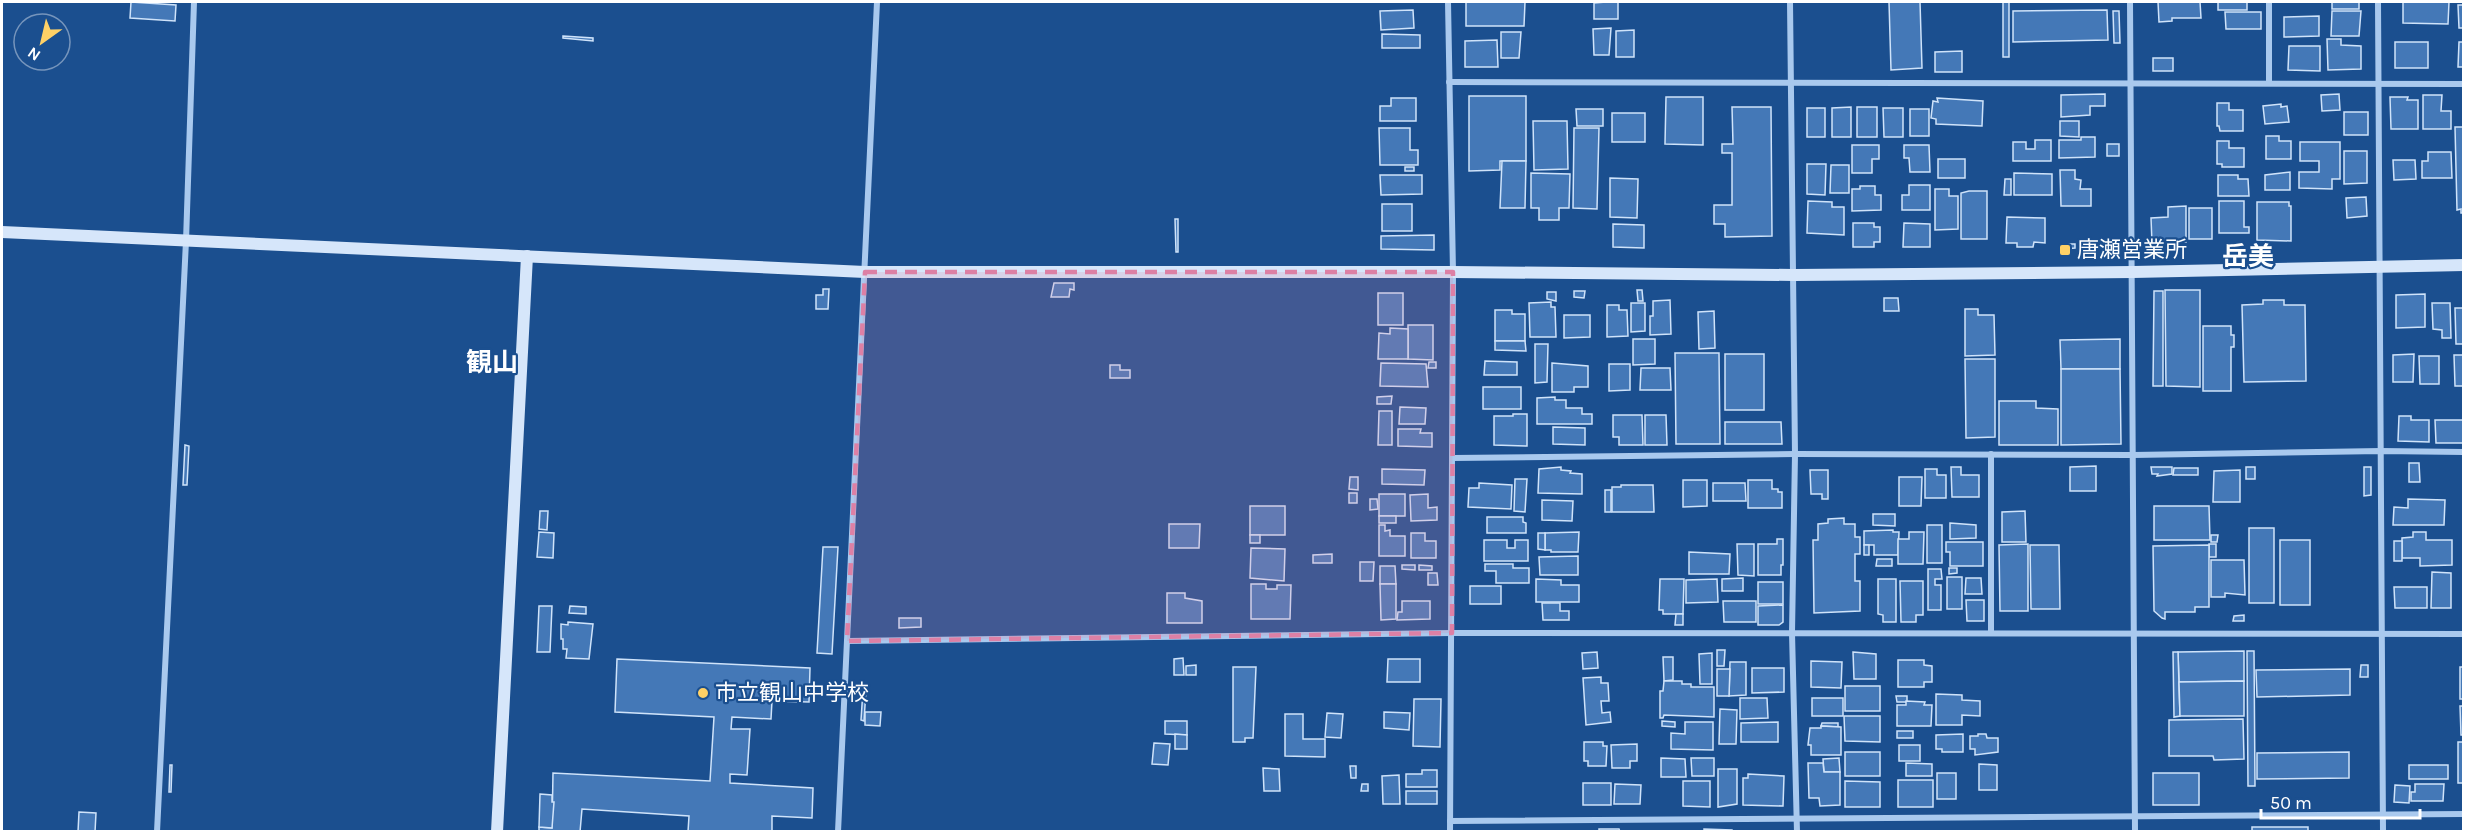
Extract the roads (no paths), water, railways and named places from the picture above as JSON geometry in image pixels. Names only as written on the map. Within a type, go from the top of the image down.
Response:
[{"type":"street","points":[[157,831],[186,241],[194,2]]},
{"type":"street","points":[[838,831],[877,2]]},
{"type":"street","points":[[1448,2],[1453,272],[1450,831]]},
{"type":"street","points":[[1790,2],[1796,454],[1792,633],[1797,831]]},
{"type":"street","points":[[2130,2],[2135,831]]},
{"type":"street","points":[[2269,2],[2269,83]]},
{"type":"street","points":[[2378,2],[2383,831]]},
{"type":"street","points":[[1449,82],[2463,84]]},
{"type":"street","points":[[2,232],[865,272],[1453,272],[1794,275],[2133,272],[2463,265]]},
{"type":"street","points":[[497,831],[527,256]]},
{"type":"street","points":[[1453,458],[1796,454],[2133,455],[2463,452]]},
{"type":"street","points":[[1991,454],[1991,633]]},
{"type":"street","points":[[847,641],[1452,633],[2463,634]]},
{"type":"street","points":[[1450,821],[2463,814]]},
{"type":"place","name":"唐瀬営業所","points":[[2065,250]]},
{"type":"place","name":"市立観山中学校","points":[[703,693]]},
{"type":"district","name":"岳美","points":[[2248,256]]},
{"type":"district","name":"観山","points":[[492,362]]}]
